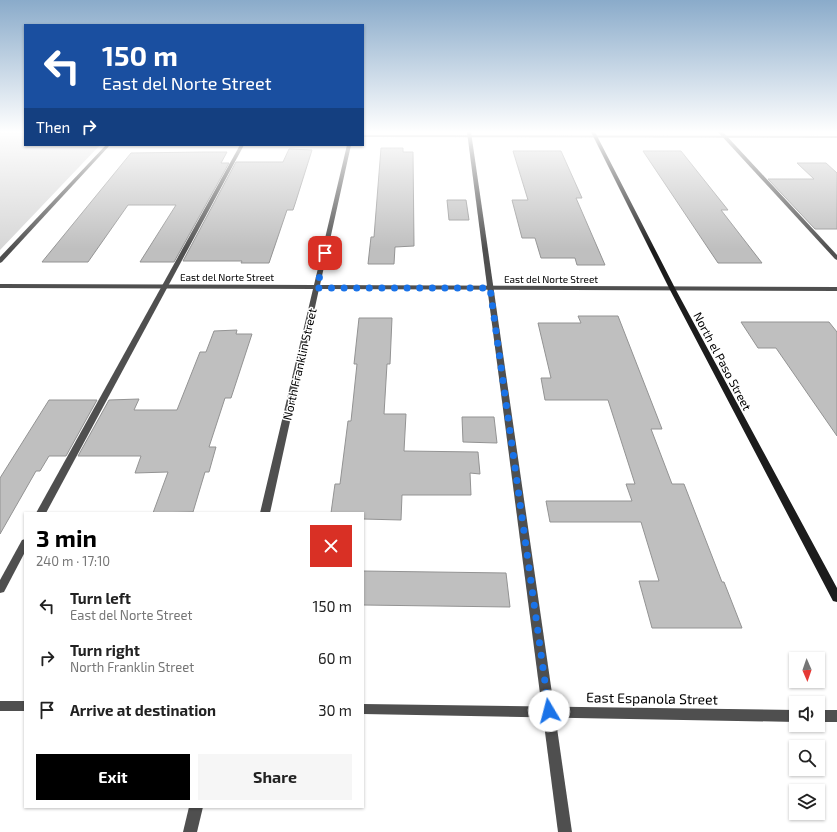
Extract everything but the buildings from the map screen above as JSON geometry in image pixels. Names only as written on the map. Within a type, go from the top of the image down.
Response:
[{"type":"street","points":[[0,261],[84,171]]},
{"type":"street","points":[[42,512],[228,171]]},
{"type":"street","name":"North Franklin Street","points":[[265,512],[343,171]]},
{"type":"street","points":[[475,171],[565,832]]},
{"type":"street","name":"North el Paso Street","points":[[613,171],[673,290],[837,598]]},
{"type":"street","points":[[756,171],[837,258]]},
{"type":"street","name":"East del Norte Street","points":[[0,286],[673,290],[837,289]]},
{"type":"street","points":[[0,589],[24,545]]},
{"type":"street","points":[[0,706],[24,706]]},
{"type":"street","name":"East Espanola Street","points":[[364,709],[789,716]]},
{"type":"street","points":[[825,716],[837,716]]},
{"type":"street","points":[[190,832],[196,808]]},
{"type":"shaded area","points":[[0,171],[75,171],[0,250]]},
{"type":"route","points":[[325,253],[317,288],[490,288],[549,711]]}]
